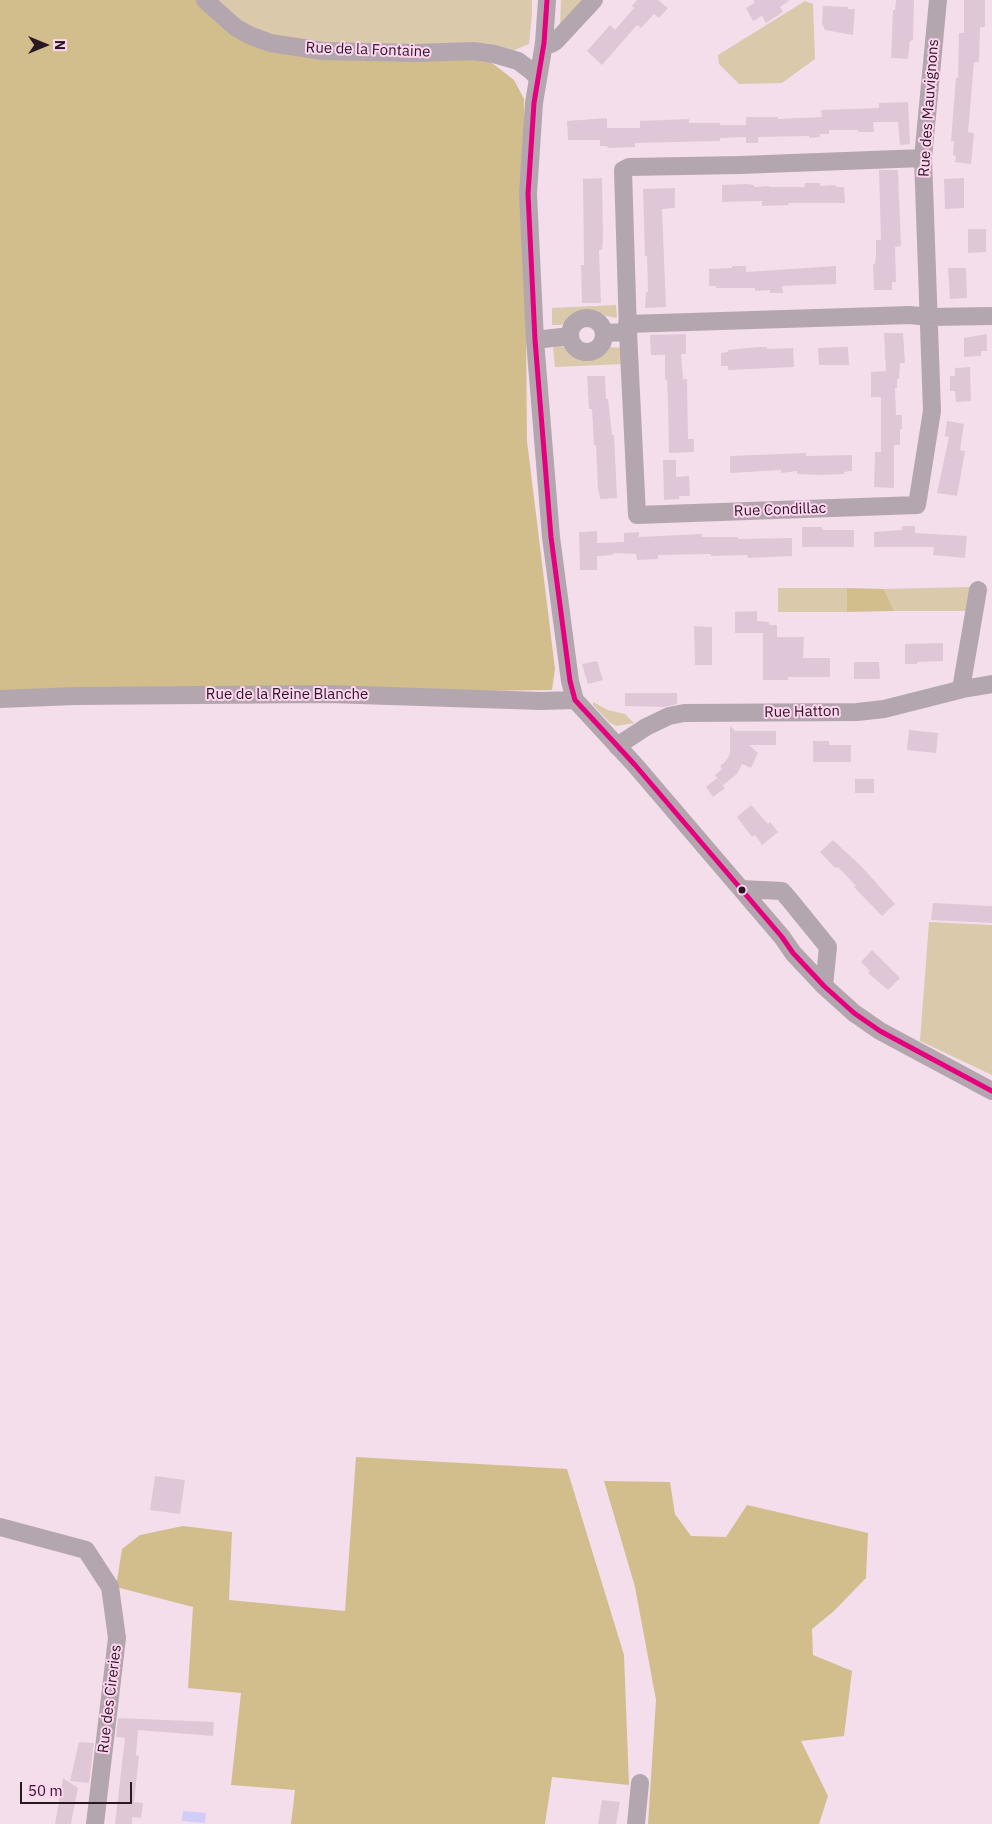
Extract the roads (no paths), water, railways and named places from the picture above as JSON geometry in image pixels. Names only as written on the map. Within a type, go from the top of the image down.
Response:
[{"type":"street","name":"Rue de la Fontaine","points":[[206,0],[235,27],[249,36],[270,43],[323,51],[416,53],[473,51],[494,54],[518,61],[530,70],[538,72]]},
{"type":"street","points":[[547,0],[544,43],[534,103],[528,194],[535,340],[550,537],[574,700],[617,746],[782,937],[793,953],[824,986],[854,1013],[880,1031],[992,1091]]},
{"type":"street","points":[[544,43],[551,44],[556,41],[594,0]]},
{"type":"street","name":"Rue des Mauvignons","points":[[929,312],[923,158],[938,0]]},
{"type":"street","name":"Rue Condillac","points":[[923,158],[629,167],[623,170],[627,323],[637,515],[917,505],[932,411],[929,312]]},
{"type":"street","points":[[604,333],[627,323],[836,318],[847,309],[901,305],[929,312],[992,316]]},
{"type":"street","points":[[588,318],[598,323],[604,333],[604,338],[598,348],[588,352],[578,350],[570,336],[571,330],[578,321],[588,318]]},
{"type":"street","points":[[535,340],[570,336]]},
{"type":"street","points":[[962,689],[978,590]]},
{"type":"street","name":"Rue Hatton","points":[[617,746],[646,727],[668,716],[684,713],[857,712],[884,710],[962,689],[992,684]]},
{"type":"street","name":"Rue de la Reine Blanche","points":[[0,699],[75,696],[329,694],[556,702],[574,700]]},
{"type":"street","points":[[740,889],[782,891],[789,899],[828,947],[824,986]]},
{"type":"street","name":"Rue des Cireries","points":[[0,1527],[86,1550],[110,1587],[117,1638],[95,1824]]},
{"type":"street","points":[[636,1824],[640,1783]]},
{"type":"water","points":[[183,1811],[206,1813],[205,1823],[182,1821]]}]
